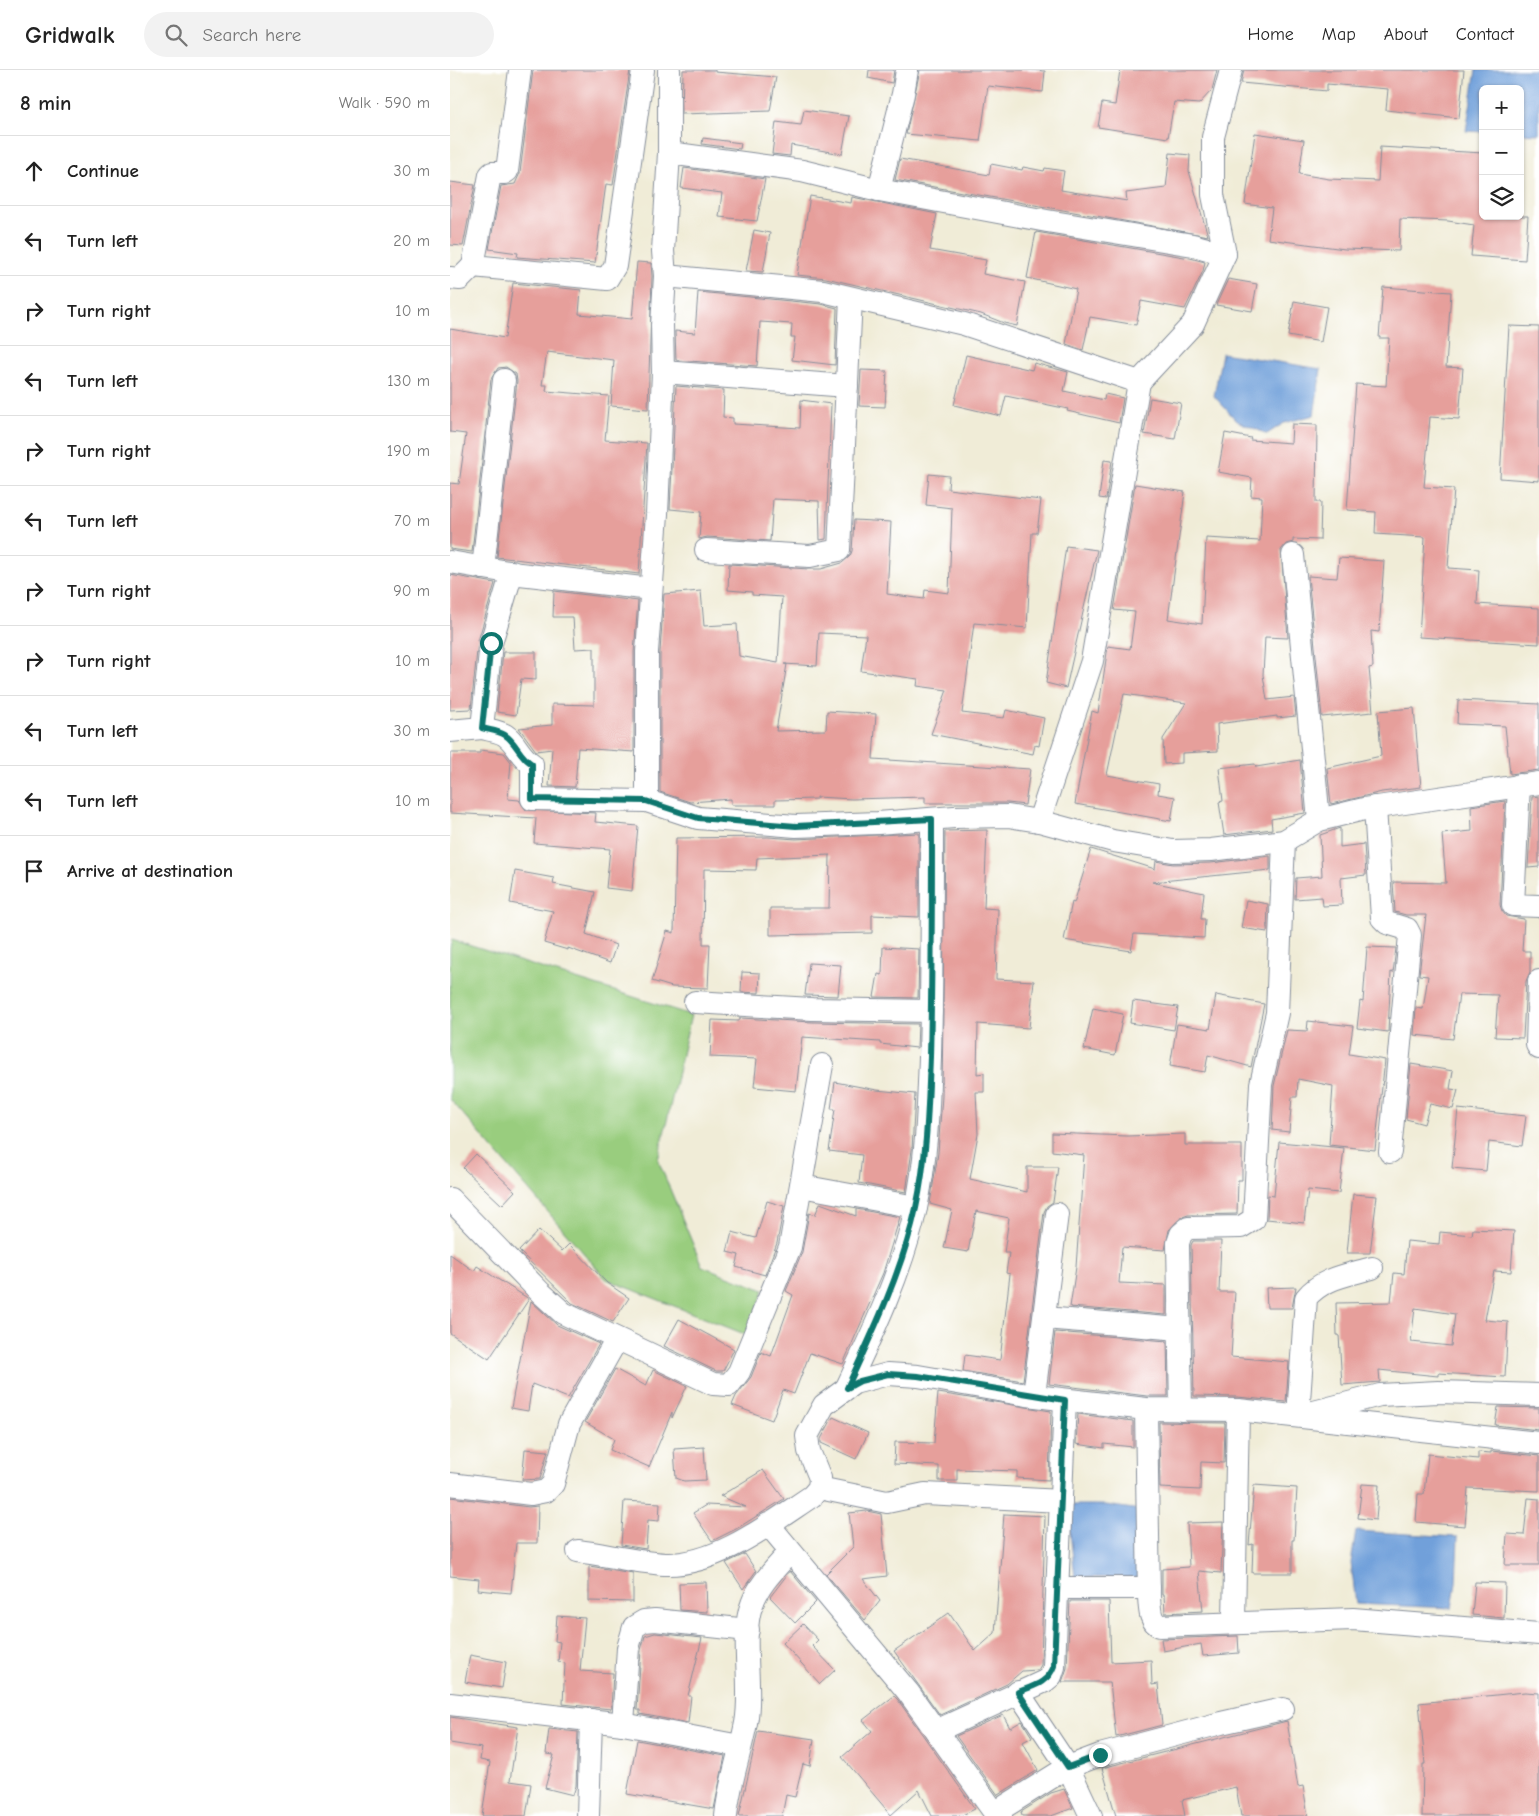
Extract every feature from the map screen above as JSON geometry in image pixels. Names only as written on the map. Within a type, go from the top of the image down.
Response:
[{"type":"street","points":[[450,278],[460,279],[473,266],[490,175],[507,171],[520,70]]},
{"type":"street","points":[[473,266],[607,279],[615,266],[643,70]]},
{"type":"street","points":[[646,801],[647,652],[663,372],[662,325],[665,276],[663,251],[668,154],[669,70]]},
{"type":"street","points":[[880,190],[907,70]]},
{"type":"street","points":[[1039,822],[1092,661],[1139,382],[1193,324],[1225,254],[1213,195],[1212,136],[1231,70]]},
{"type":"street","points":[[668,154],[802,171],[880,190],[1047,221],[1193,245],[1225,254]]},
{"type":"street","points":[[665,276],[823,291],[964,324],[1139,382]]},
{"type":"street","points":[[706,550],[810,556],[839,550],[851,298]]},
{"type":"street","points":[[663,372],[847,386]]},
{"type":"street","points":[[483,568],[504,380]]},
{"type":"street","points":[[1293,555],[1319,820]]},
{"type":"street","points":[[450,562],[512,572],[651,589]]},
{"type":"street","points":[[482,728],[491,643],[512,572]]},
{"type":"street","points":[[450,731],[482,728],[503,733],[513,742],[522,757],[532,764],[532,799],[646,801],[698,818],[796,826],[1008,816],[1113,841],[1173,851],[1211,850],[1284,841],[1319,820],[1375,808],[1529,784],[1513,905],[1539,906]]},
{"type":"street","points":[[1375,808],[1382,918],[1387,924],[1407,929],[1410,935],[1390,1152]]},
{"type":"street","points":[[847,1388],[872,1334],[900,1264],[916,1207],[926,1150],[931,1011],[932,819]]},
{"type":"street","points":[[1181,1410],[1178,1244],[1181,1234],[1188,1228],[1241,1227],[1254,1219],[1261,1084],[1277,1013],[1284,841]]},
{"type":"street","points":[[1539,981],[1537,1046],[1539,1048]]},
{"type":"street","points":[[695,1002],[812,1009],[931,1011]]},
{"type":"street","points":[[450,1198],[540,1293],[563,1313],[713,1384],[729,1385],[735,1380],[790,1247],[822,1065]]},
{"type":"street","points":[[801,1186],[916,1207]]},
{"type":"street","points":[[1034,1395],[1057,1214]]},
{"type":"street","points":[[1298,1416],[1306,1298],[1314,1289],[1332,1280],[1372,1268]]},
{"type":"street","points":[[1044,1318],[1180,1329]]},
{"type":"street","points":[[450,1484],[531,1494],[546,1491],[553,1484],[569,1424],[617,1340]]},
{"type":"street","points":[[578,1551],[666,1564],[692,1562],[718,1553],[812,1496],[819,1488],[820,1478],[809,1451],[807,1436],[824,1405],[860,1381],[888,1374],[918,1376],[1065,1400],[1146,1409],[1238,1410],[1539,1443]]},
{"type":"street","points":[[1298,1416],[1380,1395],[1438,1392],[1539,1395]]},
{"type":"street","points":[[936,1731],[1051,1676],[1054,1666],[1065,1400]]},
{"type":"street","points":[[1146,1409],[1150,1610],[1156,1624],[1160,1626],[1353,1619],[1539,1634]]},
{"type":"street","points":[[1234,1622],[1238,1410]]},
{"type":"street","points":[[819,1488],[887,1502],[925,1494],[1061,1501]]},
{"type":"street","points":[[768,1524],[908,1692],[998,1815],[1068,1767],[1100,1755],[1283,1709]]},
{"type":"street","points":[[726,1816],[727,1798],[747,1721],[749,1694],[748,1630],[751,1605],[762,1585],[790,1552]]},
{"type":"street","points":[[1057,1588],[1149,1588]]},
{"type":"street","points":[[623,1724],[628,1648],[634,1627],[644,1622],[655,1620],[748,1630]]},
{"type":"street","points":[[1018,1692],[1068,1767],[1090,1816]]},
{"type":"street","points":[[450,1704],[623,1724],[740,1746]]},
{"type":"street","points":[[588,1816],[591,1720]]},
{"type":"green space","points":[[452,940],[691,1015],[658,1160],[702,1266],[764,1290],[747,1335],[606,1279],[450,1099],[450,948]]},
{"type":"water","points":[[1476,70],[1539,70],[1539,134],[1524,133],[1524,85],[1479,85],[1479,132],[1466,131]]},
{"type":"water","points":[[1222,353],[1321,369],[1314,415],[1284,423],[1267,434],[1237,421],[1214,396]]},
{"type":"water","points":[[1067,1505],[1106,1505],[1140,1510],[1143,1578],[1075,1577]]},
{"type":"water","points":[[1356,1531],[1458,1537],[1456,1583],[1452,1608],[1356,1604],[1351,1563]]},
{"type":"building","points":[[533,70],[630,70],[613,185],[606,184],[595,263],[517,257],[518,253],[489,249],[501,186],[515,184],[520,173]]},
{"type":"building","points":[[683,70],[715,70],[715,72],[776,77],[770,111],[682,114]]},
{"type":"building","points":[[869,70],[894,70],[892,83],[868,78]]},
{"type":"building","points":[[920,70],[1045,71],[1043,92],[988,86],[980,141],[906,134]]},
{"type":"building","points":[[1120,70],[1217,70],[1212,90],[1199,104],[1174,102],[1168,138],[1098,127],[1102,103],[1115,105]]},
{"type":"building","points":[[1244,70],[1464,70],[1459,118],[1386,110],[1388,89],[1327,84],[1327,91],[1241,83]]},
{"type":"building","points":[[804,110],[849,116],[842,154],[791,145],[790,156],[772,154],[776,122],[801,125]]},
{"type":"building","points":[[1255,133],[1304,140],[1299,174],[1329,179],[1378,181],[1380,147],[1479,153],[1479,220],[1524,220],[1524,216],[1528,216],[1525,260],[1471,256],[1474,225],[1448,221],[1400,219],[1399,251],[1345,249],[1268,239],[1272,208],[1245,204]]},
{"type":"building","points":[[703,138],[741,143],[740,149],[702,144]]},
{"type":"building","points":[[1170,153],[1190,155],[1189,171],[1208,236],[895,180],[900,159],[989,175],[991,164],[1022,170],[1023,167],[1044,171],[1045,168],[1064,171],[1061,190],[1127,201],[1126,193],[1166,188]]},
{"type":"building","points":[[684,168],[765,179],[757,221],[719,217],[722,193],[681,188]]},
{"type":"building","points":[[450,182],[475,185],[463,246],[450,245]]},
{"type":"building","points":[[810,196],[851,203],[852,197],[937,214],[930,250],[986,260],[983,274],[1025,282],[1017,326],[981,314],[826,278],[797,275]]},
{"type":"building","points":[[754,230],[770,233],[763,272],[746,271]]},
{"type":"building","points":[[1036,232],[1205,262],[1203,271],[1185,309],[1141,301],[1136,325],[1090,317],[1083,350],[1066,344],[1076,289],[1027,278]]},
{"type":"building","points":[[637,262],[651,263],[652,276],[648,409],[611,406],[614,360],[547,352],[542,385],[547,385],[546,391],[609,396],[605,440],[647,443],[639,574],[497,557],[517,381],[516,374],[506,367],[498,368],[491,379],[472,552],[450,549],[450,483],[459,484],[466,434],[450,432],[450,329],[505,338],[513,283],[581,290],[579,314],[632,319]]},
{"type":"building","points":[[1228,279],[1257,284],[1252,311],[1216,305]]},
{"type":"building","points":[[1383,287],[1451,292],[1446,367],[1463,368],[1459,419],[1430,417],[1424,487],[1454,489],[1448,568],[1479,570],[1477,604],[1539,608],[1539,644],[1419,637],[1425,537],[1375,534],[1376,512],[1347,510],[1356,384],[1386,386],[1389,338],[1379,338]]},
{"type":"building","points":[[698,292],[821,304],[837,308],[835,365],[792,360],[795,337],[791,337],[792,324],[760,322],[757,366],[676,360],[675,331],[695,333]]},
{"type":"building","points":[[1294,301],[1327,307],[1321,342],[1288,336]]},
{"type":"building","points":[[1509,326],[1539,327],[1539,481],[1500,478]]},
{"type":"building","points":[[966,355],[1032,370],[1034,363],[1068,372],[1064,391],[1104,400],[1105,394],[1123,398],[1119,423],[1067,411],[1068,409],[1006,396],[1001,416],[954,405]]},
{"type":"building","points":[[861,370],[887,371],[885,407],[859,406]]},
{"type":"building","points":[[676,386],[724,390],[723,417],[733,418],[733,424],[800,428],[801,400],[831,404],[826,539],[820,540],[819,501],[773,499],[770,541],[707,537],[699,539],[701,512],[670,509]]},
{"type":"building","points":[[1150,398],[1181,403],[1175,439],[1144,434]]},
{"type":"building","points":[[1292,424],[1317,425],[1316,502],[1321,502],[1320,540],[1293,539],[1293,542],[1286,544],[1281,550],[1288,638],[1265,637],[1263,675],[1267,700],[1294,697],[1296,716],[1277,718],[1277,716],[1217,724],[1218,751],[1182,753],[1182,763],[1164,764],[1163,739],[1186,703],[1124,694],[1107,775],[1159,784],[1158,794],[1175,797],[1171,821],[1075,804],[1092,711],[1098,713],[1108,646],[1130,649],[1135,612],[1114,610],[1135,484],[1185,492],[1168,619],[1202,624],[1206,538],[1260,541],[1262,497],[1251,496],[1252,478],[1218,472],[1225,433],[1251,438],[1250,440],[1291,443]]},
{"type":"building","points":[[1104,460],[1112,461],[1106,499],[1099,498]]},
{"type":"building","points":[[929,474],[949,476],[948,489],[1041,500],[1037,533],[1032,533],[1027,628],[974,623],[962,713],[1004,718],[1006,710],[1044,718],[1039,746],[1035,745],[1033,754],[931,734],[947,690],[917,686],[918,679],[861,671],[866,635],[819,633],[817,666],[787,664],[776,731],[826,730],[827,711],[876,714],[873,759],[1030,769],[1025,805],[1008,803],[925,803],[925,797],[852,799],[817,797],[817,799],[775,800],[775,805],[731,805],[731,799],[690,802],[660,792],[660,652],[664,594],[701,591],[704,626],[737,624],[739,656],[778,663],[782,597],[752,595],[752,592],[728,590],[729,564],[821,569],[842,563],[850,556],[852,551],[854,520],[891,522],[887,594],[924,599],[925,590],[949,593],[952,508],[926,505]]},
{"type":"building","points":[[1066,546],[1097,550],[1066,688],[1046,683]]},
{"type":"building","points":[[1339,558],[1384,561],[1379,632],[1371,631],[1373,667],[1369,668],[1373,712],[1322,717],[1308,576],[1337,578]]},
{"type":"building","points":[[450,575],[495,583],[478,641],[471,709],[450,710]]},
{"type":"building","points":[[554,591],[638,601],[634,652],[634,752],[578,748],[575,787],[549,786],[552,749],[536,751],[519,728],[552,725],[552,704],[594,705],[594,648],[575,649],[573,617],[553,617]]},
{"type":"building","points":[[503,652],[536,652],[536,680],[521,679],[516,715],[497,712]]},
{"type":"building","points":[[1458,700],[1539,704],[1539,770],[1510,774],[1505,726],[1457,724]]},
{"type":"building","points":[[1414,708],[1421,787],[1382,792],[1331,804],[1327,768],[1381,756],[1378,711]]},
{"type":"building","points":[[480,750],[504,753],[511,762],[508,799],[519,800],[526,810],[596,813],[595,822],[638,826],[632,891],[606,888],[610,849],[534,843],[536,818],[450,813],[450,753],[480,753]]},
{"type":"building","points":[[1300,760],[1305,813],[1271,819],[1272,829],[1224,835],[1219,802],[1223,801],[1219,768],[1255,764],[1256,767]]},
{"type":"building","points":[[1539,796],[1539,867],[1528,868],[1532,797]]},
{"type":"building","points":[[1505,801],[1500,905],[1506,916],[1524,919],[1522,951],[1530,951],[1530,972],[1526,981],[1523,1038],[1495,1037],[1498,995],[1459,994],[1453,1039],[1414,1035],[1416,1008],[1423,1009],[1428,976],[1419,975],[1426,915],[1406,915],[1395,912],[1393,882],[1446,883],[1442,834],[1472,831],[1471,806]]},
{"type":"building","points":[[1340,828],[1340,847],[1364,844],[1366,875],[1341,878],[1342,905],[1323,906],[1322,897],[1295,899],[1296,878],[1322,876],[1320,835]]},
{"type":"building","points":[[987,830],[984,908],[998,909],[996,979],[1034,981],[1029,1028],[978,1024],[977,1074],[984,1073],[984,1092],[976,1092],[978,1134],[970,1179],[1027,1192],[1027,1167],[1058,1167],[1053,1202],[1047,1206],[1044,1212],[1023,1381],[963,1371],[965,1355],[1000,1360],[1010,1274],[1006,1273],[1009,1253],[1004,1253],[1009,1218],[976,1211],[968,1252],[944,1248],[952,1210],[930,1204],[938,1153],[942,1096],[945,831]]},
{"type":"building","points":[[919,833],[919,917],[872,915],[872,933],[770,935],[770,908],[829,908],[830,855],[757,858],[756,870],[704,869],[703,944],[710,944],[708,988],[672,987],[652,981],[667,931],[674,933],[676,838],[768,837],[796,839]]},
{"type":"building","points":[[1091,849],[1155,869],[1156,861],[1173,864],[1211,863],[1270,856],[1270,870],[1152,882],[1204,893],[1201,919],[1205,919],[1204,938],[1134,934],[1131,951],[1064,940],[1072,902],[1074,903]]},
{"type":"building","points":[[515,871],[554,878],[553,884],[595,892],[586,934],[616,945],[610,963],[568,948],[568,950],[544,943],[553,911],[510,903]]},
{"type":"building","points":[[1246,900],[1268,904],[1267,932],[1241,928]]},
{"type":"building","points":[[883,947],[919,949],[918,998],[874,997],[878,974],[882,975]]},
{"type":"building","points":[[1367,947],[1396,948],[1393,973],[1391,972],[1388,1032],[1357,1028],[1360,1001],[1363,1002]]},
{"type":"building","points":[[809,963],[841,965],[838,996],[805,995]]},
{"type":"building","points":[[742,972],[760,973],[759,993],[741,992]]},
{"type":"building","points":[[1216,995],[1264,1004],[1251,1067],[1208,1055],[1205,1072],[1170,1066],[1177,1024],[1210,1029]]},
{"type":"building","points":[[1133,1001],[1178,1007],[1174,1030],[1130,1023]]},
{"type":"building","points":[[1093,1008],[1123,1014],[1115,1055],[1084,1049]]},
{"type":"building","points":[[740,1018],[812,1022],[918,1024],[917,1048],[880,1044],[880,1042],[802,1037],[796,1091],[754,1087],[757,1059],[710,1057],[712,1020],[739,1021]]},
{"type":"building","points":[[1308,1021],[1353,1026],[1349,1054],[1385,1060],[1375,1150],[1329,1145],[1333,1086],[1298,1079],[1297,1097],[1292,1097],[1289,1132],[1272,1130],[1274,1086],[1287,1030],[1307,1031]]},
{"type":"building","points":[[1411,1064],[1453,1071],[1450,1089],[1458,1090],[1453,1109],[1430,1104],[1424,1124],[1406,1119]]},
{"type":"building","points":[[835,1082],[877,1090],[915,1094],[912,1150],[906,1192],[859,1183],[862,1155],[829,1151],[835,1109],[831,1109]]},
{"type":"building","points":[[1458,1109],[1526,1116],[1522,1146],[1489,1142],[1486,1171],[1452,1168]]},
{"type":"building","points":[[1052,1133],[1127,1136],[1185,1134],[1185,1145],[1242,1145],[1242,1180],[1238,1180],[1237,1214],[1188,1215],[1180,1218],[1169,1230],[1165,1250],[1122,1247],[1119,1283],[1166,1285],[1166,1315],[1070,1307],[1076,1267],[1084,1155],[1052,1151]]},
{"type":"building","points":[[1279,1142],[1344,1148],[1339,1193],[1308,1190],[1304,1223],[1267,1219],[1268,1195],[1274,1196]]},
{"type":"building","points":[[476,1154],[515,1191],[502,1205],[463,1168]]},
{"type":"building","points":[[1353,1194],[1377,1196],[1370,1253],[1347,1253]]},
{"type":"building","points":[[767,1201],[784,1206],[777,1243],[765,1275],[736,1267],[739,1255],[727,1252],[732,1232],[756,1238]]},
{"type":"building","points":[[820,1203],[856,1216],[856,1209],[900,1217],[883,1273],[843,1364],[810,1353],[794,1394],[783,1390],[772,1420],[732,1405],[736,1396],[751,1377],[761,1352],[771,1356],[793,1295],[786,1291],[802,1252],[809,1213],[815,1215]]},
{"type":"building","points":[[1473,1229],[1514,1231],[1511,1272],[1494,1271],[1485,1320],[1508,1322],[1505,1377],[1438,1373],[1438,1376],[1379,1370],[1380,1382],[1342,1385],[1336,1303],[1391,1302],[1394,1273],[1404,1274],[1407,1241],[1439,1244],[1440,1232],[1472,1235]],"holes":[[[1415,1308],[1455,1314],[1451,1346],[1411,1342]]]},
{"type":"building","points":[[539,1230],[562,1251],[569,1244],[607,1283],[629,1298],[613,1322],[572,1303],[519,1251]]},
{"type":"building","points":[[1193,1241],[1221,1241],[1219,1292],[1235,1292],[1231,1357],[1289,1362],[1286,1402],[1238,1397],[1194,1396],[1191,1245]]},
{"type":"building","points":[[450,1254],[474,1271],[477,1266],[529,1299],[489,1359],[450,1333]]},
{"type":"building","points":[[1296,1287],[1292,1308],[1267,1308],[1266,1288]]},
{"type":"building","points":[[531,1301],[557,1325],[599,1344],[568,1398],[532,1384],[528,1411],[511,1408]]},
{"type":"building","points":[[679,1319],[734,1349],[723,1371],[716,1371],[664,1346]]},
{"type":"building","points":[[1055,1332],[1167,1341],[1168,1396],[1147,1396],[1049,1384]]},
{"type":"building","points":[[615,1369],[646,1386],[653,1370],[687,1386],[672,1418],[672,1412],[649,1467],[610,1450],[614,1439],[585,1422]]},
{"type":"building","points":[[938,1393],[1051,1411],[1049,1480],[1017,1478],[1017,1471],[957,1469],[957,1481],[939,1481],[939,1466],[894,1464],[895,1442],[934,1443]]},
{"type":"building","points":[[1498,1407],[1539,1408],[1539,1430],[1495,1425]]},
{"type":"building","points":[[1078,1414],[1133,1421],[1133,1447],[1104,1444],[1104,1448],[1076,1444]]},
{"type":"building","points":[[833,1417],[868,1433],[856,1459],[821,1443],[821,1439]]},
{"type":"building","points":[[1159,1422],[1225,1423],[1224,1463],[1201,1462],[1200,1490],[1160,1488]]},
{"type":"building","points":[[704,1447],[706,1480],[684,1481],[676,1478],[674,1449]]},
{"type":"building","points":[[525,1449],[548,1451],[540,1479],[522,1480]]},
{"type":"building","points":[[1491,1451],[1539,1456],[1539,1491],[1468,1488],[1465,1526],[1416,1522],[1418,1494],[1424,1494],[1428,1454],[1478,1459],[1478,1452],[1491,1453]]},
{"type":"building","points":[[763,1470],[784,1499],[736,1529],[712,1541],[693,1513],[706,1505],[746,1507],[720,1496]]},
{"type":"building","points":[[1362,1484],[1379,1485],[1376,1520],[1358,1518]]},
{"type":"building","points":[[1254,1485],[1297,1488],[1294,1540],[1292,1540],[1292,1573],[1252,1573],[1253,1544],[1249,1545]]},
{"type":"building","points":[[450,1497],[529,1507],[538,1506],[537,1543],[516,1543],[511,1593],[478,1590],[479,1579],[450,1576]]},
{"type":"building","points":[[1528,1498],[1539,1499],[1539,1565],[1505,1565],[1507,1534],[1524,1535]]},
{"type":"building","points":[[624,1501],[660,1503],[659,1521],[648,1520],[646,1549],[621,1545]]},
{"type":"building","points":[[867,1511],[881,1514],[887,1576],[863,1579],[880,1601],[865,1620],[826,1574],[853,1547],[849,1513]]},
{"type":"building","points":[[1004,1514],[1045,1516],[1041,1665],[1038,1670],[1022,1671],[1007,1684],[940,1715],[894,1651],[949,1613],[975,1651],[995,1633]]},
{"type":"building","points":[[1223,1522],[1221,1573],[1199,1571],[1203,1611],[1165,1613],[1164,1595],[1162,1595],[1162,1569],[1189,1567],[1187,1523]]},
{"type":"building","points":[[745,1554],[756,1571],[743,1589],[726,1563]]},
{"type":"building","points":[[589,1566],[633,1573],[633,1602],[589,1601]]},
{"type":"building","points":[[790,1571],[816,1602],[795,1623],[770,1597]]},
{"type":"building","points":[[706,1582],[707,1612],[680,1610],[679,1583]]},
{"type":"building","points":[[1475,1582],[1505,1583],[1504,1618],[1472,1615]]},
{"type":"building","points":[[1070,1601],[1109,1601],[1111,1662],[1151,1660],[1152,1685],[1158,1684],[1162,1725],[1116,1737],[1110,1682],[1062,1682],[1067,1668]]},
{"type":"building","points":[[557,1616],[585,1618],[580,1671],[613,1673],[611,1709],[563,1704],[565,1663],[558,1662],[560,1642],[555,1641]]},
{"type":"building","points":[[803,1624],[818,1640],[812,1646],[835,1670],[820,1684],[783,1643]]},
{"type":"building","points":[[655,1633],[702,1638],[688,1696],[691,1696],[688,1723],[640,1714],[640,1710],[637,1710],[641,1650],[645,1636]]},
{"type":"building","points":[[1238,1636],[1239,1653],[1203,1656],[1201,1644],[1163,1651],[1161,1639]]},
{"type":"building","points":[[470,1655],[506,1662],[502,1688],[465,1682]]},
{"type":"building","points":[[1525,1692],[1539,1693],[1539,1816],[1422,1816],[1423,1764],[1425,1764],[1419,1703]]},
{"type":"building","points":[[894,1696],[975,1809],[960,1816],[932,1816],[919,1790],[891,1815],[842,1757],[872,1731],[863,1720]]},
{"type":"building","points":[[1003,1715],[1010,1728],[1022,1721],[1032,1737],[1023,1742],[1038,1770],[998,1795],[956,1736]]},
{"type":"building","points":[[450,1717],[518,1727],[510,1781],[531,1784],[526,1816],[482,1816],[490,1762],[480,1760],[482,1748],[450,1743]]},
{"type":"building","points":[[1287,1721],[1298,1787],[1303,1786],[1308,1816],[1241,1816],[1236,1787],[1182,1800],[1185,1816],[1116,1816],[1102,1768]]},
{"type":"building","points":[[549,1729],[578,1732],[576,1786],[573,1795],[545,1788],[554,1755],[546,1754]]},
{"type":"building","points":[[758,1731],[814,1739],[810,1766],[803,1764],[795,1797],[786,1795],[782,1816],[739,1816]]},
{"type":"building","points":[[637,1740],[725,1756],[714,1809],[627,1794]]},
{"type":"building","points":[[1064,1789],[1073,1808],[1051,1816],[1022,1816],[1021,1812],[1051,1793]]},
{"type":"route","points":[[491,643],[482,728],[503,733],[513,742],[522,757],[532,764],[532,799],[571,802],[612,799],[646,801],[698,818],[796,826],[932,819],[931,1011],[926,1150],[916,1207],[900,1264],[872,1334],[847,1388],[860,1381],[888,1374],[918,1376],[1065,1400],[1054,1666],[1051,1676],[1018,1692],[1068,1767],[1100,1755]]}]
